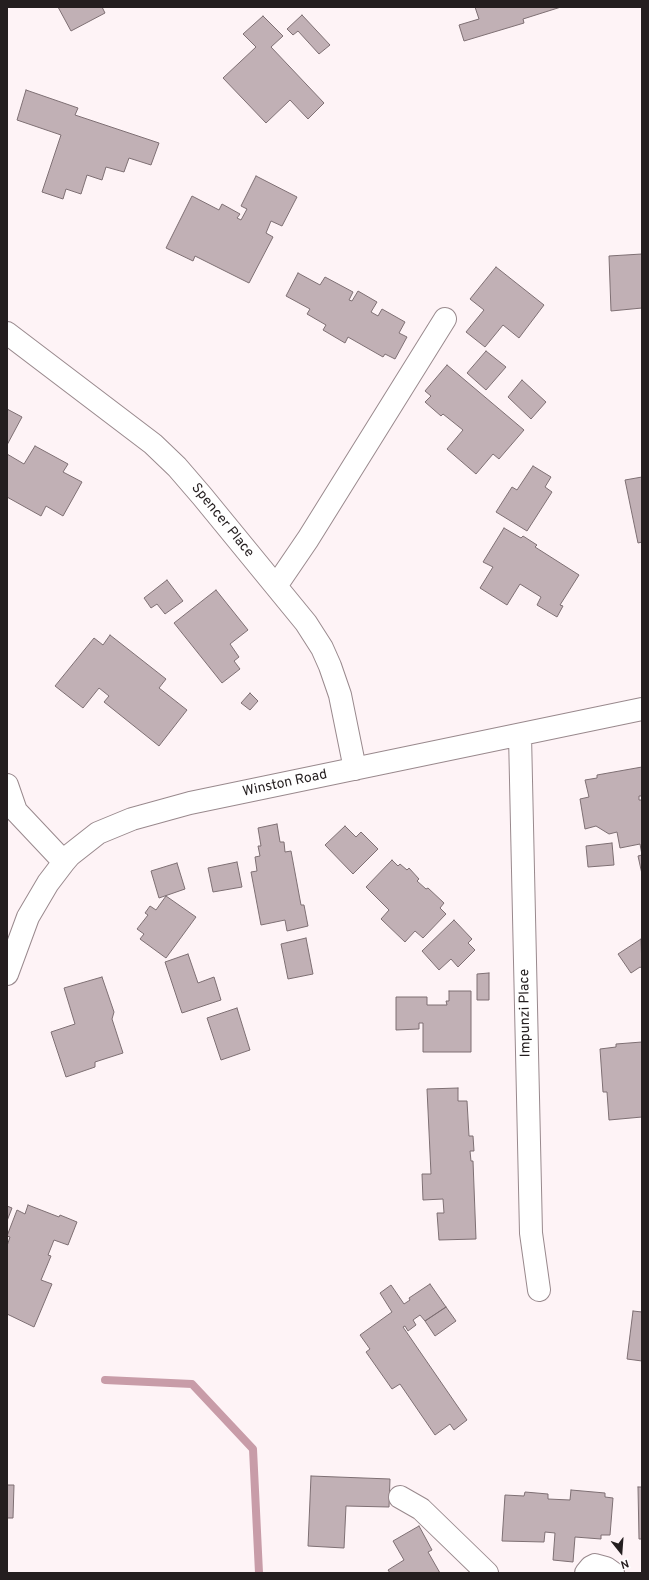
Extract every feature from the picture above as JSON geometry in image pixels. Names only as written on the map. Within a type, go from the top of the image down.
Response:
[{"type":"street","points":[[276,586],[308,540],[445,319]]},
{"type":"street","name":"Spencer Place","points":[[7,333],[153,444],[177,467],[306,623],[322,648],[340,695],[355,769]]},
{"type":"street","name":"Winston Road","points":[[7,974],[28,917],[48,883],[64,862],[70,855],[98,834],[132,819],[190,803],[642,709]]},
{"type":"street","name":"Impunzi Place","points":[[520,735],[531,1233],[539,1290]]},
{"type":"street","points":[[7,786],[16,811],[64,862]]},
{"type":"street","points":[[400,1497],[421,1509],[487,1573]]},
{"type":"street","points":[[586,1573],[595,1565],[606,1568],[613,1573]]},
{"type":"building","points":[[58,7],[102,7],[105,13],[71,31]]},
{"type":"building","points":[[475,7],[561,7],[523,19],[524,23],[464,41],[459,25],[479,19]]},
{"type":"building","points":[[302,15],[330,45],[319,54],[298,31],[293,35],[287,29]]},
{"type":"building","points":[[263,16],[283,36],[271,47],[324,103],[308,119],[290,100],[266,123],[223,78],[256,47],[243,34]]},
{"type":"building","points":[[26,90],[78,108],[75,115],[159,143],[151,165],[129,158],[124,172],[106,167],[102,180],[87,175],[81,194],[66,189],[63,199],[42,192],[61,135],[17,120]]},
{"type":"building","points":[[256,176],[297,197],[282,226],[271,221],[266,233],[273,237],[249,283],[195,256],[193,261],[166,248],[192,196],[219,210],[222,204],[240,214],[237,218],[241,220],[247,209],[241,206]]},
{"type":"building","points":[[642,254],[642,308],[611,311],[609,256]]},
{"type":"building","points":[[496,267],[544,305],[519,338],[503,325],[485,347],[466,332],[484,310],[470,299]]},
{"type":"building","points":[[298,273],[320,285],[325,277],[353,292],[349,300],[352,301],[358,291],[377,302],[371,312],[378,316],[382,309],[405,322],[399,333],[407,337],[395,359],[385,354],[383,357],[348,337],[345,343],[323,330],[326,325],[307,314],[310,309],[286,296]]},
{"type":"building","points":[[486,351],[506,367],[486,390],[467,373]]},
{"type":"building","points":[[447,365],[524,430],[499,459],[493,454],[476,474],[447,449],[463,430],[443,414],[441,416],[425,402],[431,396],[425,391]]},
{"type":"building","points":[[522,380],[546,402],[531,419],[508,397]]},
{"type":"building","points":[[7,409],[22,417],[7,445]]},
{"type":"building","points":[[35,446],[68,464],[63,472],[82,482],[63,516],[46,506],[41,516],[7,497],[7,454],[24,464]]},
{"type":"building","points":[[533,466],[551,477],[545,487],[552,492],[527,531],[496,512],[512,487],[517,490]]},
{"type":"building","points":[[642,477],[642,542],[638,543],[625,480]]},
{"type":"building","points":[[504,528],[521,538],[523,536],[537,545],[535,547],[579,575],[560,605],[563,606],[557,617],[537,605],[541,597],[520,584],[507,605],[480,588],[493,567],[483,562]]},
{"type":"building","points":[[167,580],[183,601],[165,614],[157,604],[151,608],[144,598]]},
{"type":"building","points":[[216,590],[248,630],[230,644],[239,657],[234,661],[240,669],[222,683],[174,623]]},
{"type":"building","points":[[110,635],[166,679],[159,688],[187,710],[159,746],[104,702],[109,696],[99,688],[83,708],[55,686],[94,638],[103,645]]},
{"type":"building","points":[[250,693],[258,701],[250,710],[241,703]]},
{"type":"building","points":[[642,767],[642,796],[639,796],[639,800],[642,800],[642,855],[640,844],[620,848],[617,832],[609,834],[596,826],[585,829],[580,799],[589,797],[585,780],[597,778],[597,775]]},
{"type":"building","points":[[277,824],[280,842],[284,842],[285,852],[291,851],[301,905],[304,905],[308,926],[287,931],[285,920],[261,925],[251,872],[257,871],[255,857],[260,856],[258,846],[261,846],[258,828]]},
{"type":"building","points":[[345,826],[356,837],[361,832],[378,849],[353,874],[325,845]]},
{"type":"building","points":[[612,843],[614,865],[588,867],[586,846]]},
{"type":"building","points":[[642,855],[642,874],[638,856]]},
{"type":"building","points":[[392,860],[398,866],[400,864],[407,870],[409,868],[419,879],[417,881],[426,889],[428,888],[444,903],[440,908],[446,914],[423,938],[415,931],[405,942],[381,919],[389,910],[366,887]]},
{"type":"building","points":[[237,862],[242,887],[213,892],[208,868]]},
{"type":"building","points":[[177,863],[185,889],[159,898],[151,871]]},
{"type":"building","points":[[166,896],[196,917],[166,958],[140,939],[144,934],[137,929],[148,915],[145,913],[150,906],[156,910]]},
{"type":"building","points":[[454,920],[472,939],[468,943],[475,950],[458,967],[451,959],[439,970],[422,951]]},
{"type":"building","points":[[306,938],[313,974],[288,979],[281,944]]},
{"type":"building","points":[[641,939],[642,968],[640,967],[631,973],[618,954]]},
{"type":"building","points":[[188,954],[198,983],[214,977],[221,1000],[182,1013],[165,962]]},
{"type":"building","points":[[489,973],[489,1000],[477,1000],[477,974]]},
{"type":"building","points":[[102,977],[114,1012],[112,1019],[123,1053],[95,1062],[95,1067],[66,1077],[51,1032],[75,1024],[64,988]]},
{"type":"building","points":[[449,991],[471,991],[471,1052],[423,1052],[423,1023],[419,1023],[419,1029],[396,1030],[396,997],[427,997],[427,1005],[447,1005],[446,1001],[449,1001]]},
{"type":"building","points":[[237,1008],[250,1050],[221,1060],[207,1018]]},
{"type":"building","points":[[642,1042],[642,1117],[609,1120],[607,1092],[603,1092],[600,1049],[616,1047],[616,1044]]},
{"type":"building","points":[[458,1088],[458,1101],[467,1101],[469,1136],[473,1136],[474,1151],[470,1151],[471,1161],[473,1161],[476,1239],[439,1240],[437,1213],[444,1213],[443,1199],[423,1200],[422,1174],[431,1174],[427,1089]]},
{"type":"building","points":[[28,1205],[77,1222],[68,1245],[54,1240],[48,1255],[51,1256],[41,1280],[52,1284],[34,1327],[7,1314],[7,1246],[10,1237],[7,1236],[17,1210],[25,1214]]},
{"type":"building","points":[[7,1206],[12,1208],[7,1221]]},
{"type":"building","points":[[430,1284],[446,1307],[425,1321],[420,1315],[413,1320],[416,1325],[408,1331],[405,1326],[403,1327],[467,1420],[454,1430],[450,1424],[435,1435],[400,1384],[392,1389],[366,1352],[370,1349],[360,1335],[392,1312],[380,1293],[391,1285],[404,1304],[410,1300],[409,1298]]},
{"type":"building","points":[[446,1307],[456,1321],[435,1336],[425,1321]]},
{"type":"building","points":[[633,1311],[642,1312],[642,1361],[627,1359]]},
{"type":"building","points":[[311,1476],[390,1479],[389,1507],[346,1506],[344,1548],[308,1546]]},
{"type":"building","points":[[7,1485],[14,1485],[13,1518],[7,1518]]},
{"type":"building","points":[[638,1487],[642,1487],[642,1539],[639,1539]]},
{"type":"building","points":[[571,1490],[605,1493],[605,1497],[613,1498],[610,1535],[601,1535],[601,1539],[575,1537],[573,1562],[553,1560],[555,1533],[545,1532],[544,1542],[502,1541],[505,1495],[524,1496],[525,1492],[548,1494],[548,1499],[570,1500]]},
{"type":"building","points":[[419,1526],[432,1550],[428,1552],[440,1573],[390,1573],[388,1570],[404,1560],[393,1541]]},
{"type":"waterway","points":[[105,1380],[192,1384],[253,1449],[259,1573]]}]
